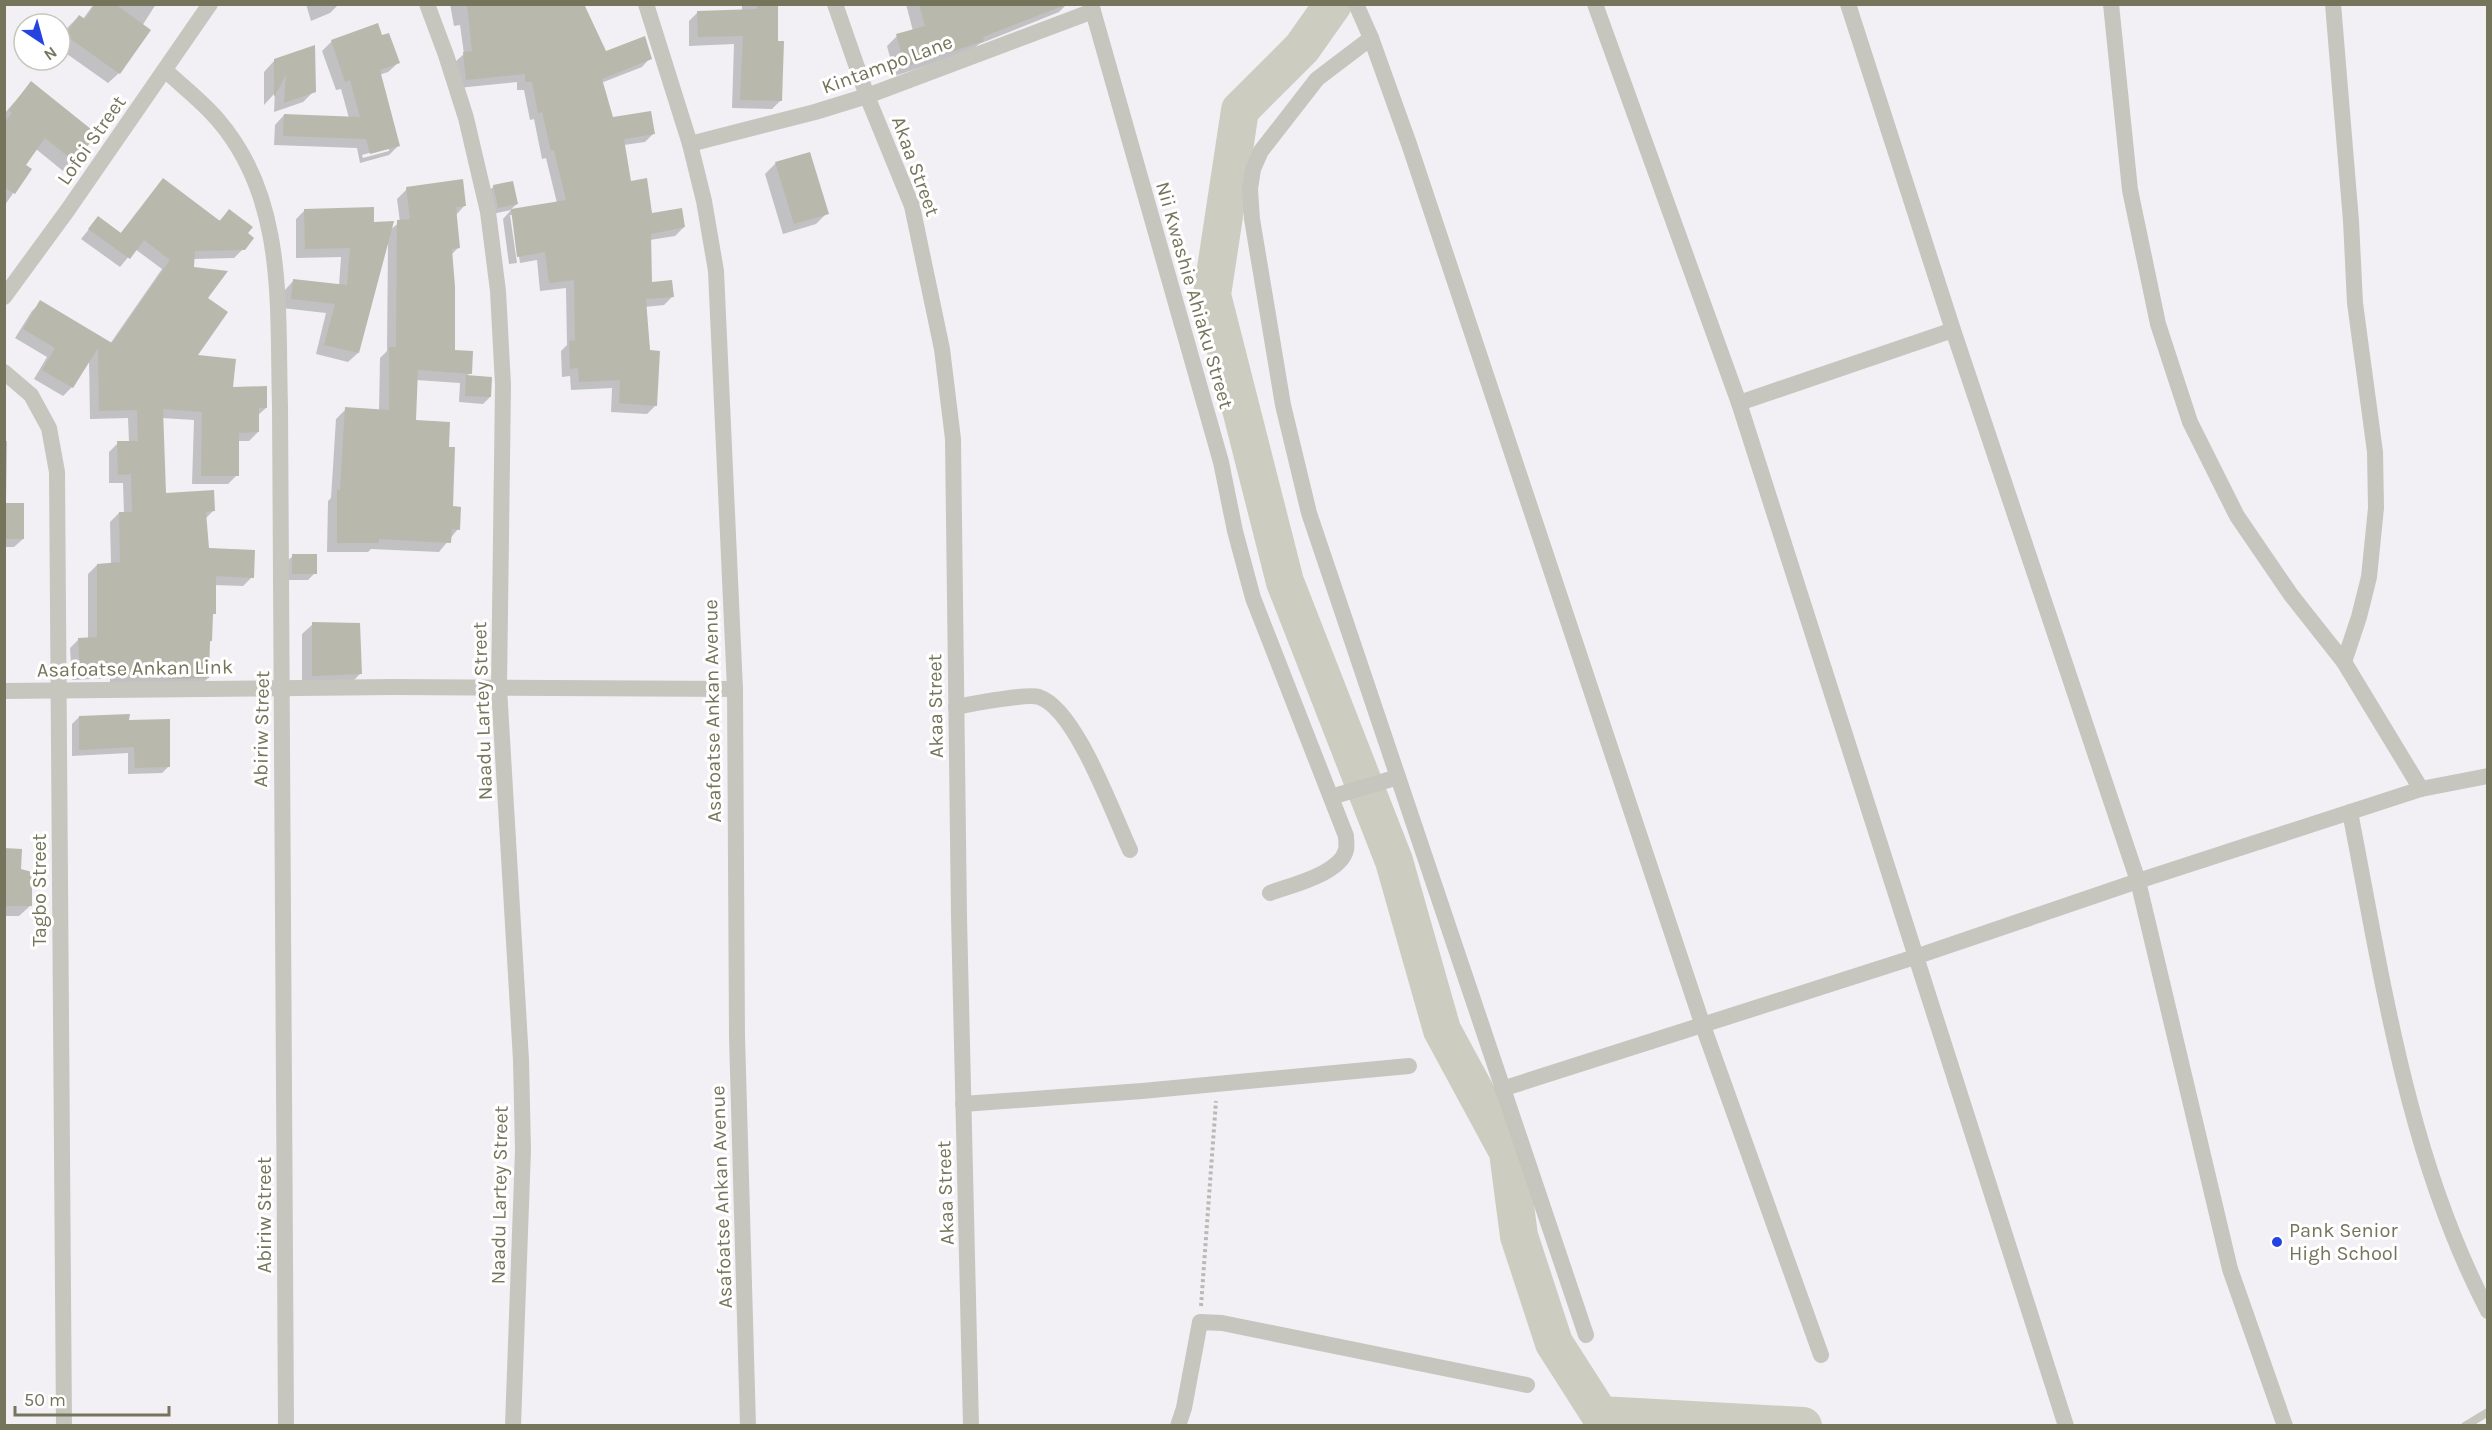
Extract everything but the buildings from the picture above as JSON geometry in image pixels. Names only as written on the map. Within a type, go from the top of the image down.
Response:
[{"type":"street","name":"Lofoi Street","points":[[4,297],[210,4]]},
{"type":"street","name":"Naadu Lartey Street","points":[[427,4],[466,118],[488,212],[498,291],[503,385],[499,688],[521,1060],[523,1150],[513,1425]]},
{"type":"street","name":"Asafoatse Ankan Avenue","points":[[646,4],[690,144],[704,201],[716,271],[735,689],[737,1036],[748,1425]]},
{"type":"street","name":"Akaa Street","points":[[835,4],[867,96],[912,206],[942,349],[953,439],[963,1104],[969,1266],[971,1425]]},
{"type":"street","points":[[1356,4],[1410,144],[1703,1026],[1821,1355]]},
{"type":"street","points":[[1595,4],[1739,403],[2067,1425]]},
{"type":"street","points":[[1848,4],[1953,330],[2138,880],[2230,1269],[2285,1425]]},
{"type":"street","points":[[2111,4],[2130,190],[2158,324],[2190,422],[2237,516],[2291,595],[2343,662],[2421,789]]},
{"type":"street","points":[[2333,4],[2355,303],[2375,452],[2376,508],[2369,578],[2359,617],[2343,662]]},
{"type":"street","name":"Kintampo Lane","points":[[690,144],[815,112],[867,96],[1092,8]]},
{"type":"street","name":"Nii Kwashie Ahiaku Street","points":[[1092,8],[1221,462],[1235,531],[1253,598],[1346,836],[1346,851],[1336,866],[1270,892]]},
{"type":"street","points":[[1371,38],[1317,79],[1261,151],[1253,169],[1250,189],[1252,219],[1283,405],[1309,513],[1390,779],[1502,1089],[1586,1335]]},
{"type":"street","name":"Abiriw Street","points":[[165,70],[219,121],[250,167],[269,219],[276,264],[280,395],[283,688],[281,805],[286,1425]]},
{"type":"street","points":[[1739,403],[1953,330]]},
{"type":"street","name":"Tagbo Street","points":[[4,372],[31,395],[49,428],[57,472],[64,1425]]},
{"type":"street","name":"Asafoatse Ankan Link","points":[[4,692],[283,688],[735,689]]},
{"type":"street","points":[[956,706],[1037,696],[1050,703],[1078,736],[1130,850]]},
{"type":"street","points":[[1502,1089],[1915,957],[2138,880],[2421,789],[2487,776]]},
{"type":"street","points":[[1331,797],[1390,779]]},
{"type":"street","points":[[2350,812],[2407,1097],[2436,1195],[2468,1273],[2487,1311]]},
{"type":"street","points":[[963,1104],[1142,1091],[1409,1066]]},
{"type":"street","points":[[1178,1425],[1184,1408],[1200,1322],[1222,1323],[1527,1385]]},
{"type":"lane","points":[[2465,1425],[2487,1412]]},
{"type":"path","points":[[1200,1322],[1217,1083]]},
{"type":"waterway","points":[[1333,4],[1302,48],[1240,110],[1212,295],[1285,582],[1394,861],[1442,1030],[1508,1152],[1519,1236],[1554,1343],[1600,1415],[1803,1426]]},
{"type":"place","name":"Pank Senior High School","points":[[2277,1242]]}]
